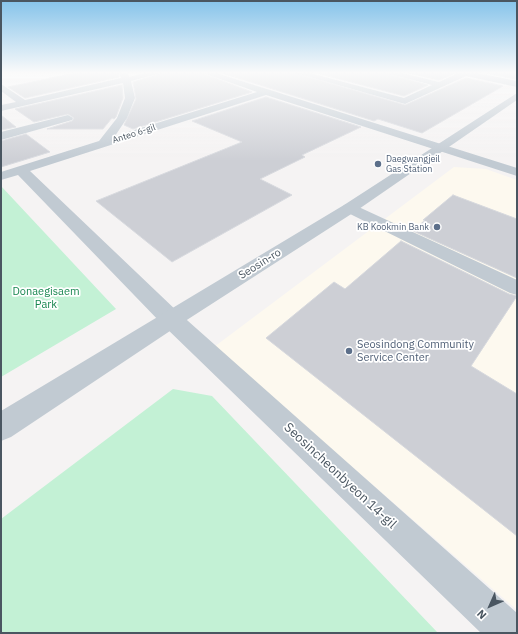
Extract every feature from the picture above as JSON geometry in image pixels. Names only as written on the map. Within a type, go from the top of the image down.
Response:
[{"type":"street","points":[[1,108],[30,102]]},
{"type":"street","points":[[1,136],[68,118],[45,102]]},
{"type":"street","points":[[103,144],[122,118],[129,102]]},
{"type":"street","name":"Anteo 6-gil","points":[[1,176],[236,102]]},
{"type":"street","points":[[296,102],[517,172]]},
{"type":"street","name":"Seosin-ro","points":[[1,427],[350,208],[509,102]]},
{"type":"street","name":"Seosincheonbyeon 14-gil","points":[[20,170],[171,319],[510,633]]},
{"type":"street","points":[[350,208],[517,288]]},
{"type":"shaded area","points":[[454,167],[486,169],[517,180],[517,610],[214,347]]},
{"type":"green space","name":"Donaegisaem Park","points":[[1,186],[116,309],[1,377]]},
{"type":"green space","points":[[173,389],[212,396],[438,633],[1,633],[1,519]]},
{"type":"building","points":[[48,102],[122,102],[116,117],[114,119],[112,118],[103,129],[47,129],[72,121],[74,118],[68,114],[34,122],[15,109]]},
{"type":"building","points":[[135,102],[221,102],[133,129],[124,125]]},
{"type":"building","points":[[252,102],[281,102],[361,127],[302,155],[305,157],[260,179],[292,195],[172,262],[96,201],[242,142],[192,121]]},
{"type":"building","points":[[313,102],[393,102],[405,105],[413,102],[476,102],[422,133],[378,119],[374,121]]},
{"type":"building","points":[[1,115],[16,127],[1,130]]},
{"type":"building","points":[[26,134],[50,152],[1,167],[1,141]]},
{"type":"building","points":[[453,195],[517,219],[517,278],[413,231],[425,220],[423,220]]},
{"type":"building","points":[[401,241],[509,294],[517,296],[471,366],[517,394],[517,536],[266,338],[334,282],[345,289]]},
{"type":"place","name":"Daegwangjeil Gas Station","points":[[378,164]]},
{"type":"place","name":"KB Kookmin Bank","points":[[437,227]]},
{"type":"place","name":"Seosindong Community Service Center","points":[[349,351]]}]
